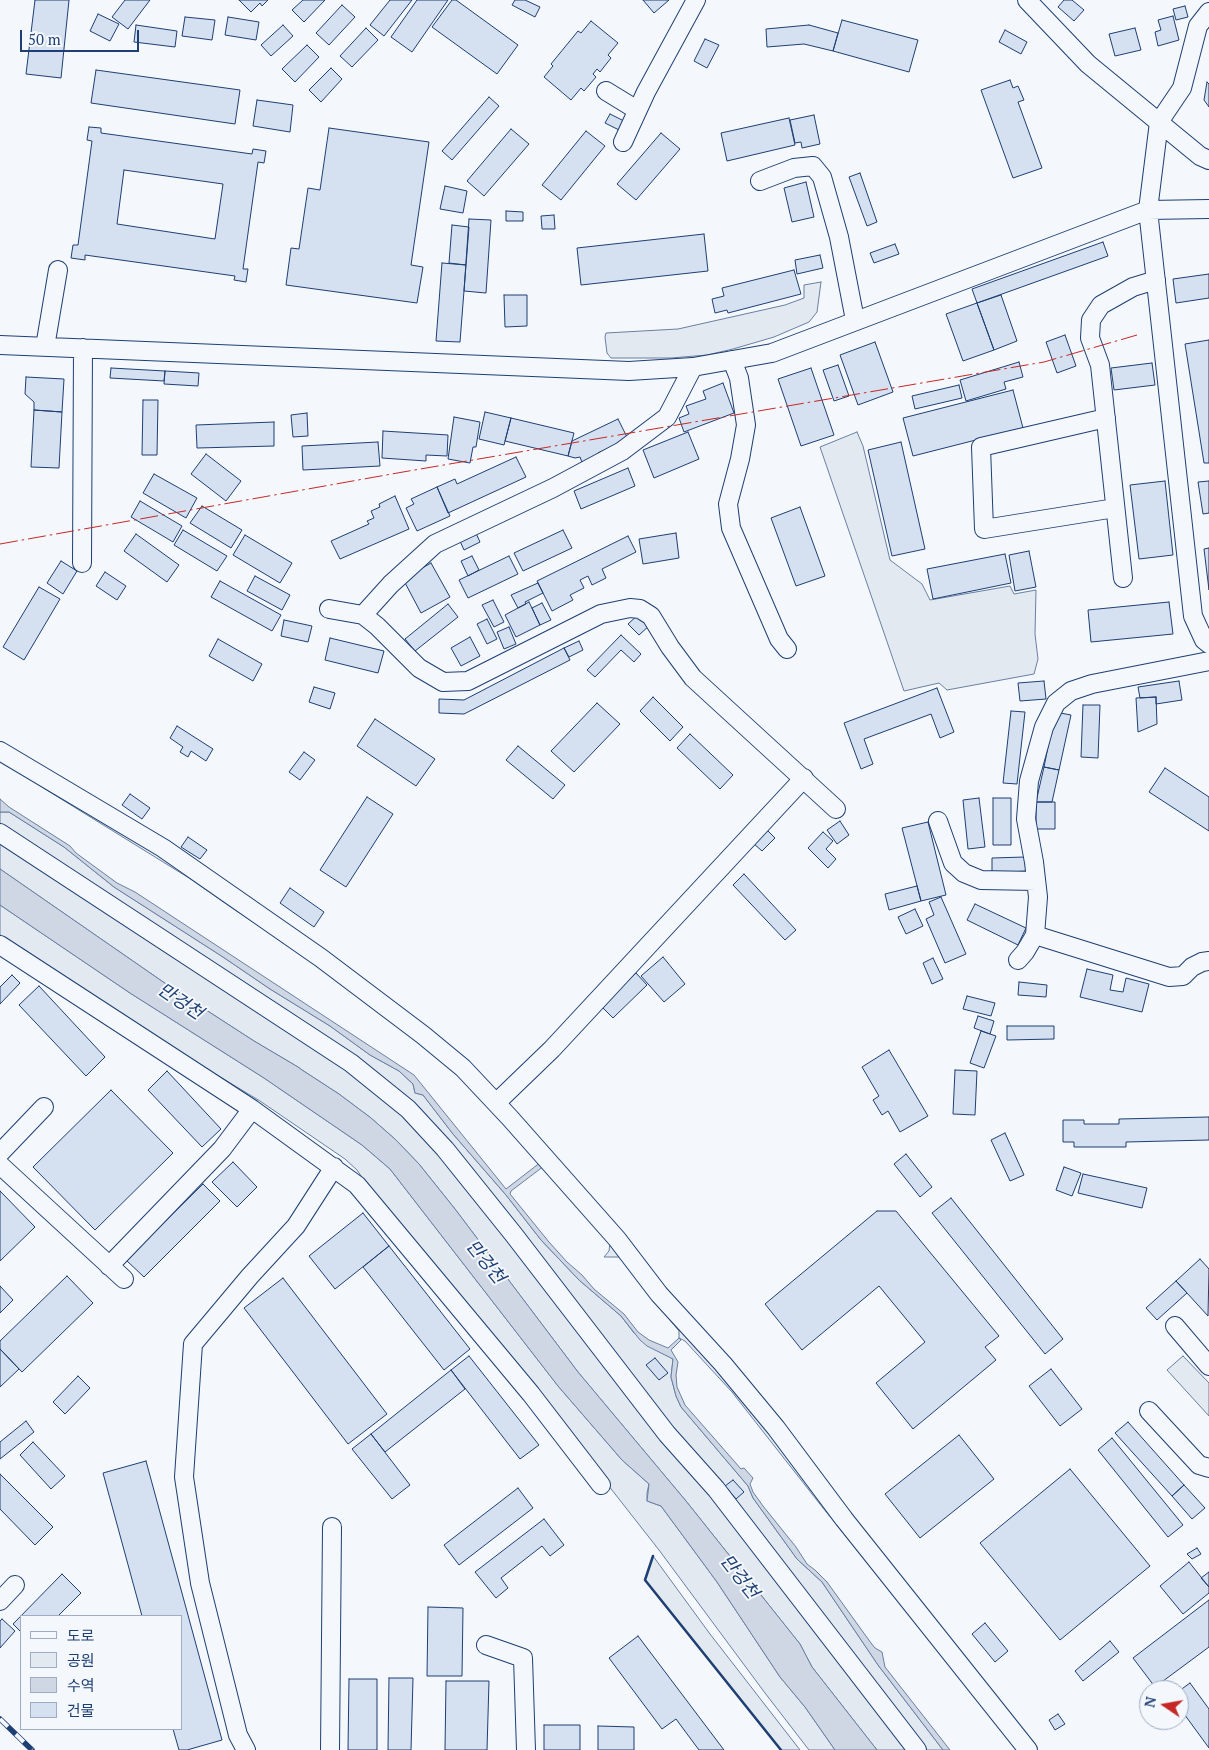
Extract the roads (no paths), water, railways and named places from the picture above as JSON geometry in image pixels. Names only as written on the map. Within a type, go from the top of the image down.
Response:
[{"type":"street","points":[[623,142],[637,110],[696,0]]},
{"type":"street","points":[[1027,0],[1088,64],[1200,156],[1209,160]]},
{"type":"street","points":[[1209,12],[1198,26],[1182,88],[1159,122],[1148,210],[1193,616],[1204,640],[1209,644]]},
{"type":"street","points":[[606,91],[637,110]]},
{"type":"street","points":[[760,180],[794,168],[813,166],[822,177],[839,236],[855,320]]},
{"type":"street","points":[[0,345],[629,371],[693,367],[772,353],[1148,210],[1209,209]]},
{"type":"street","points":[[45,347],[58,270]]},
{"type":"street","points":[[1123,578],[1100,365],[1090,338],[1091,320],[1101,305],[1133,287],[1156,280]]},
{"type":"street","points":[[82,563],[83,348]]},
{"type":"street","points":[[732,360],[738,378],[746,425],[740,459],[728,504],[730,528],[779,638],[787,649]]},
{"type":"street","points":[[363,615],[391,584],[435,544],[553,488],[622,451],[667,417],[693,367]]},
{"type":"street","points":[[1106,418],[981,447],[984,530],[1115,508]]},
{"type":"street","points":[[329,610],[363,615],[377,626],[419,668],[443,682],[468,681],[601,614],[630,608],[640,609],[651,616],[670,647],[693,678],[836,809]]},
{"type":"street","points":[[1018,960],[1035,935],[1038,897],[1026,819],[1029,781],[1044,727],[1056,703],[1071,691],[1092,684],[1209,661]]},
{"type":"street","points":[[0,751],[163,848],[321,958],[424,1035],[463,1068],[617,1239],[660,1294],[723,1364],[776,1428],[844,1519],[1028,1750]]},
{"type":"street","points":[[496,1103],[552,1049],[804,778]]},
{"type":"street","points":[[938,821],[953,863],[964,873],[981,880],[1036,881]]},
{"type":"street","points":[[0,833],[351,1063],[408,1108],[445,1149],[514,1235],[666,1434],[716,1489],[917,1750]]},
{"type":"street","points":[[1035,935],[1169,977],[1183,976],[1192,967],[1209,961]]},
{"type":"street","points":[[0,945],[252,1109],[358,1185],[531,1394],[601,1485]]},
{"type":"street","points":[[0,1153],[44,1107]]},
{"type":"street","points":[[109,1266],[222,1149],[252,1109]]},
{"type":"street","points":[[0,1165],[124,1279]]},
{"type":"street","points":[[246,1750],[238,1735],[200,1583],[184,1477],[194,1344],[250,1276],[296,1226],[334,1167]]},
{"type":"street","points":[[1174,1326],[1209,1366]]},
{"type":"street","points":[[1149,1410],[1199,1465],[1209,1468]]},
{"type":"street","points":[[330,1750],[332,1527]]},
{"type":"street","points":[[0,1601],[15,1585]]},
{"type":"street","points":[[486,1645],[524,1658],[526,1750]]},
{"type":"water","points":[[0,799],[9,807],[70,846],[76,853],[117,883],[135,892],[414,1075],[506,1189],[541,1162],[544,1166],[511,1191],[510,1194],[567,1262],[594,1289],[624,1314],[638,1332],[649,1340],[668,1348],[679,1338],[681,1340],[671,1350],[678,1362],[677,1387],[685,1405],[741,1469],[744,1468],[753,1478],[750,1484],[763,1506],[796,1547],[807,1564],[827,1582],[875,1648],[882,1652],[885,1667],[950,1750],[943,1750],[878,1665],[822,1582],[797,1559],[753,1498],[748,1486],[681,1407],[671,1377],[673,1359],[647,1346],[640,1340],[621,1316],[579,1280],[541,1240],[423,1095],[415,1093],[413,1084],[399,1071],[370,1055],[330,1026],[114,887],[64,847],[9,812],[0,812]]},
{"type":"water","name":"만겅천","points":[[0,869],[169,986],[339,1094],[396,1140],[419,1164],[455,1209],[578,1372],[686,1501],[800,1644],[812,1667],[877,1750],[835,1750],[805,1707],[780,1677],[717,1582],[661,1506],[647,1501],[649,1484],[622,1460],[558,1386],[390,1169],[362,1145],[264,1078],[130,993],[0,905]]},
{"type":"railway","points":[[0,1719],[32,1750]]}]
